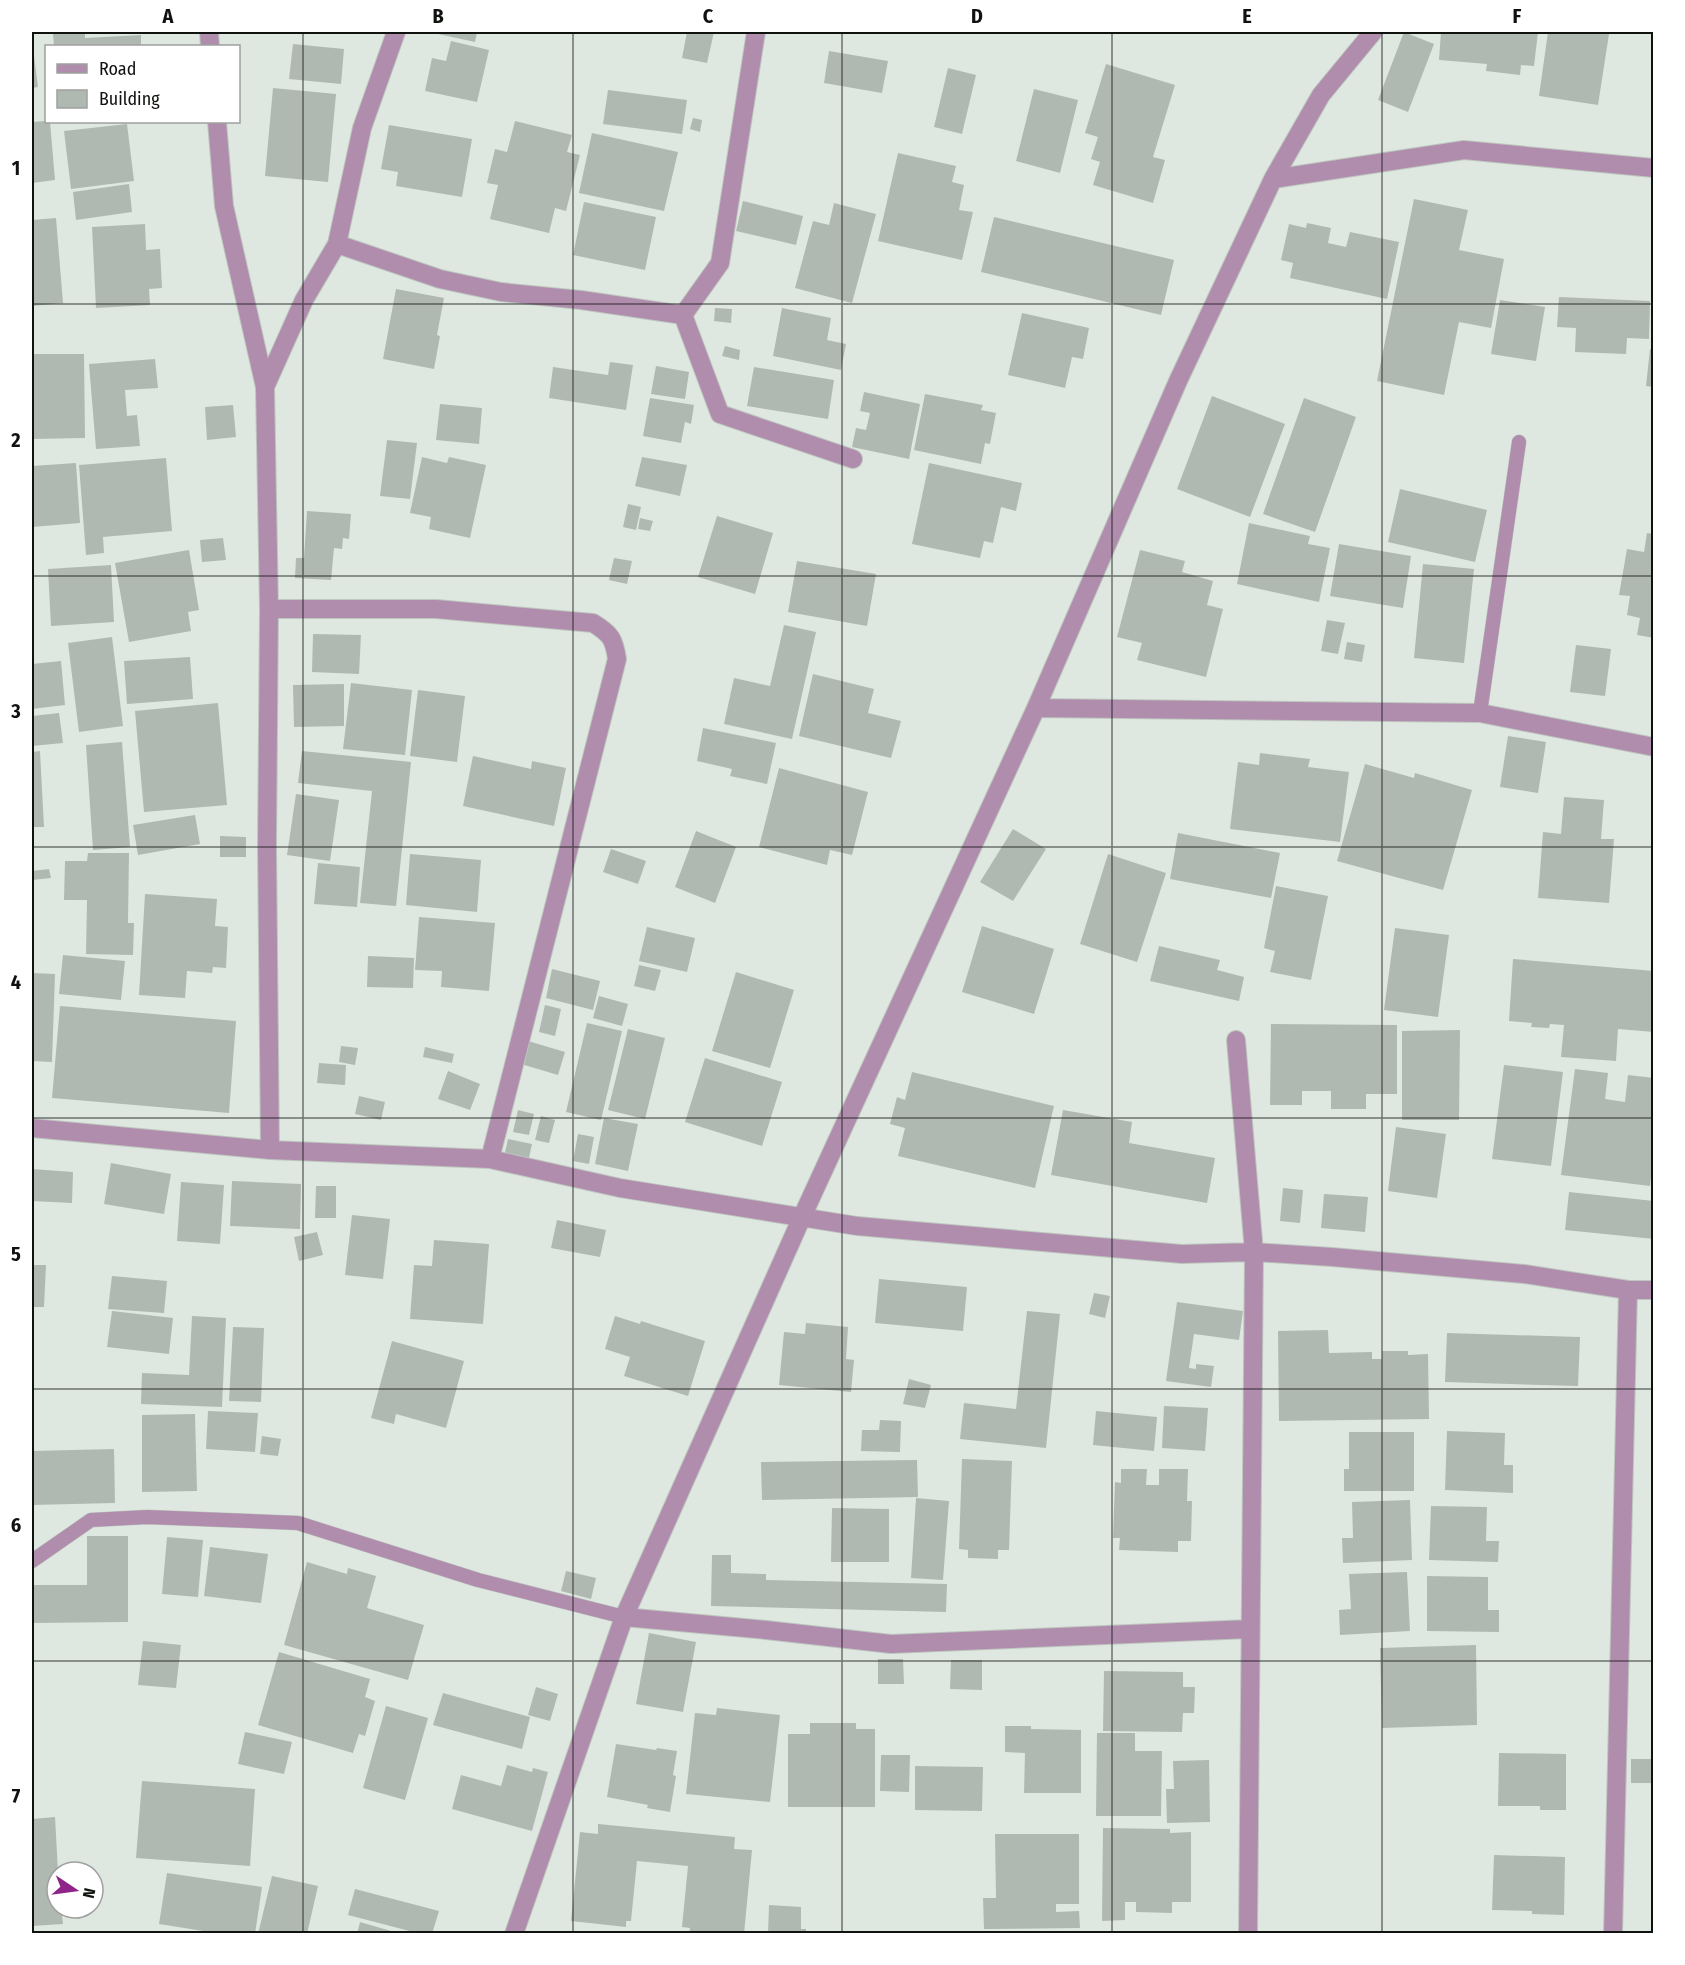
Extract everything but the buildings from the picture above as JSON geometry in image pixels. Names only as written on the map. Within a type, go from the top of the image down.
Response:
[{"type":"street","points":[[265,387],[304,300],[337,244],[362,128],[396,32]]},
{"type":"street","points":[[683,315],[720,263],[756,32]]},
{"type":"street","points":[[514,1934],[624,1617],[802,1217],[1036,708],[1178,381],[1273,179],[1322,94],[1373,32]]},
{"type":"street","points":[[216,123],[224,206],[265,387],[269,609],[267,846],[270,1150]]},
{"type":"street","points":[[1273,179],[1464,150],[1653,168]]},
{"type":"street","points":[[337,244],[440,279],[491,290],[683,315]]},
{"type":"street","points":[[683,315],[720,414],[853,459]]},
{"type":"street","points":[[269,609],[436,609],[593,624],[608,633],[615,644],[617,659],[490,1159]]},
{"type":"street","points":[[1036,708],[1480,713],[1653,747]]},
{"type":"street","points":[[1236,1040],[1254,1252],[1248,1934]]},
{"type":"street","points":[[32,1128],[270,1150],[490,1159],[620,1188],[857,1226],[1182,1254],[1254,1252],[1332,1257],[1524,1274],[1628,1290],[1653,1290]]},
{"type":"street","points":[[1613,1934],[1628,1290]]},
{"type":"street","points":[[624,1617],[891,1644],[1250,1629]]},
{"type":"lane","points":[[1480,713],[1519,442]]},
{"type":"lane","points":[[32,1561],[91,1520],[147,1518],[298,1523],[478,1580],[624,1617]]}]
